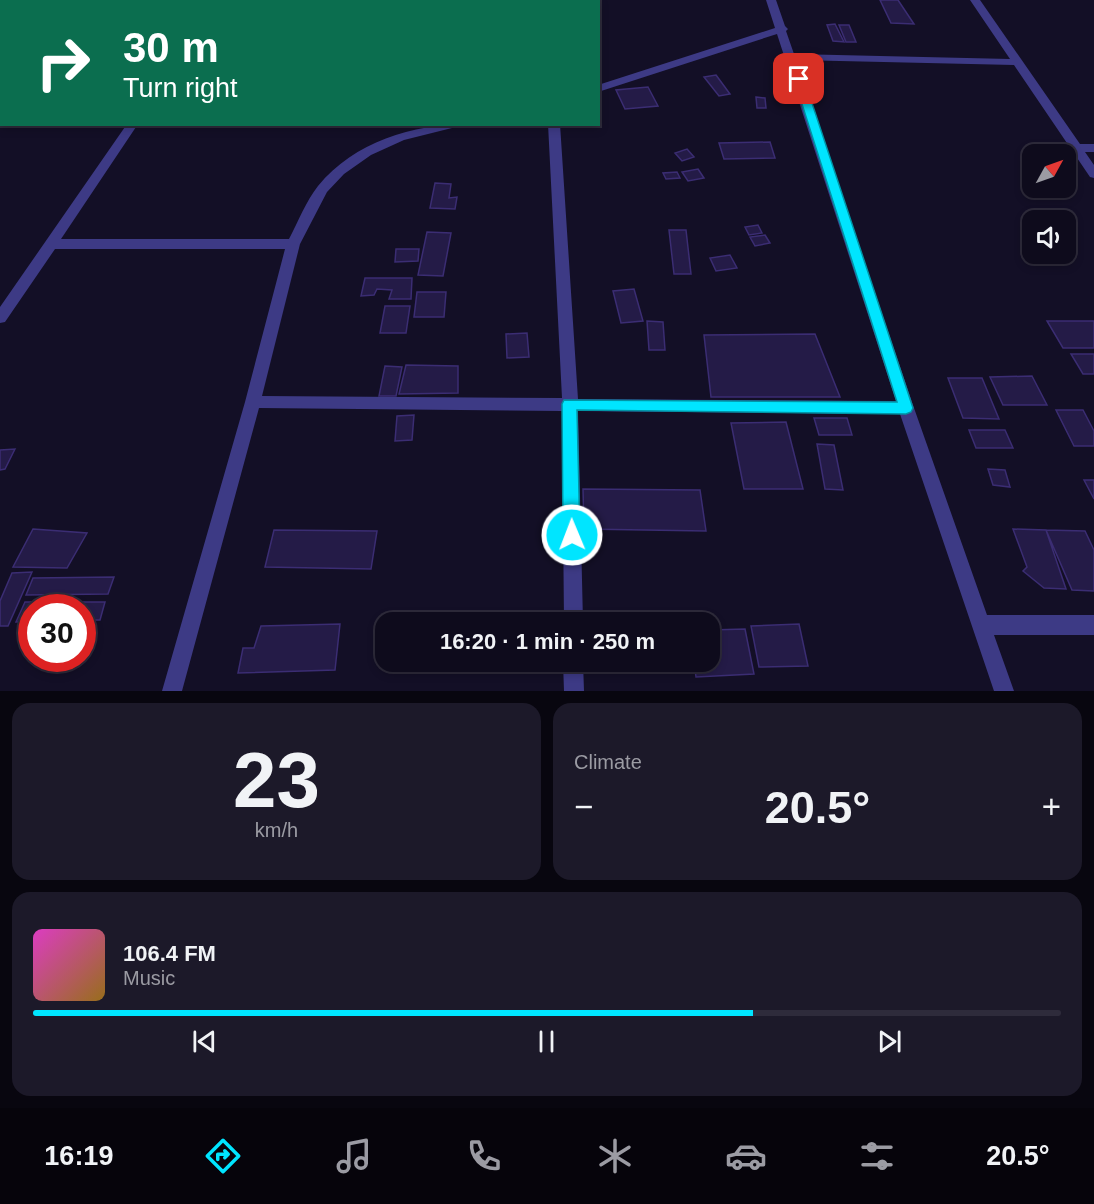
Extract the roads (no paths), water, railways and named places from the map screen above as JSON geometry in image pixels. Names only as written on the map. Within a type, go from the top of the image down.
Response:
[{"type":"street","points":[[771,0],[783,29],[906,408],[1004,691]]},
{"type":"street","points":[[975,0],[1073,144]]},
{"type":"street","points":[[600,88],[783,29]]},
{"type":"street","points":[[792,57],[1017,62]]},
{"type":"street","points":[[0,318],[132,126]]},
{"type":"street","points":[[172,691],[253,402],[293,244],[322,190],[340,171],[367,152],[401,137],[453,126]]},
{"type":"street","points":[[554,126],[570,404],[573,612]]},
{"type":"street","points":[[1076,148],[1094,148]]},
{"type":"street","points":[[1076,148],[1094,174]]},
{"type":"street","points":[[49,244],[293,244]]},
{"type":"street","points":[[253,402],[906,408]]},
{"type":"street","points":[[981,625],[1094,625]]},
{"type":"street","points":[[573,672],[574,691]]}]
